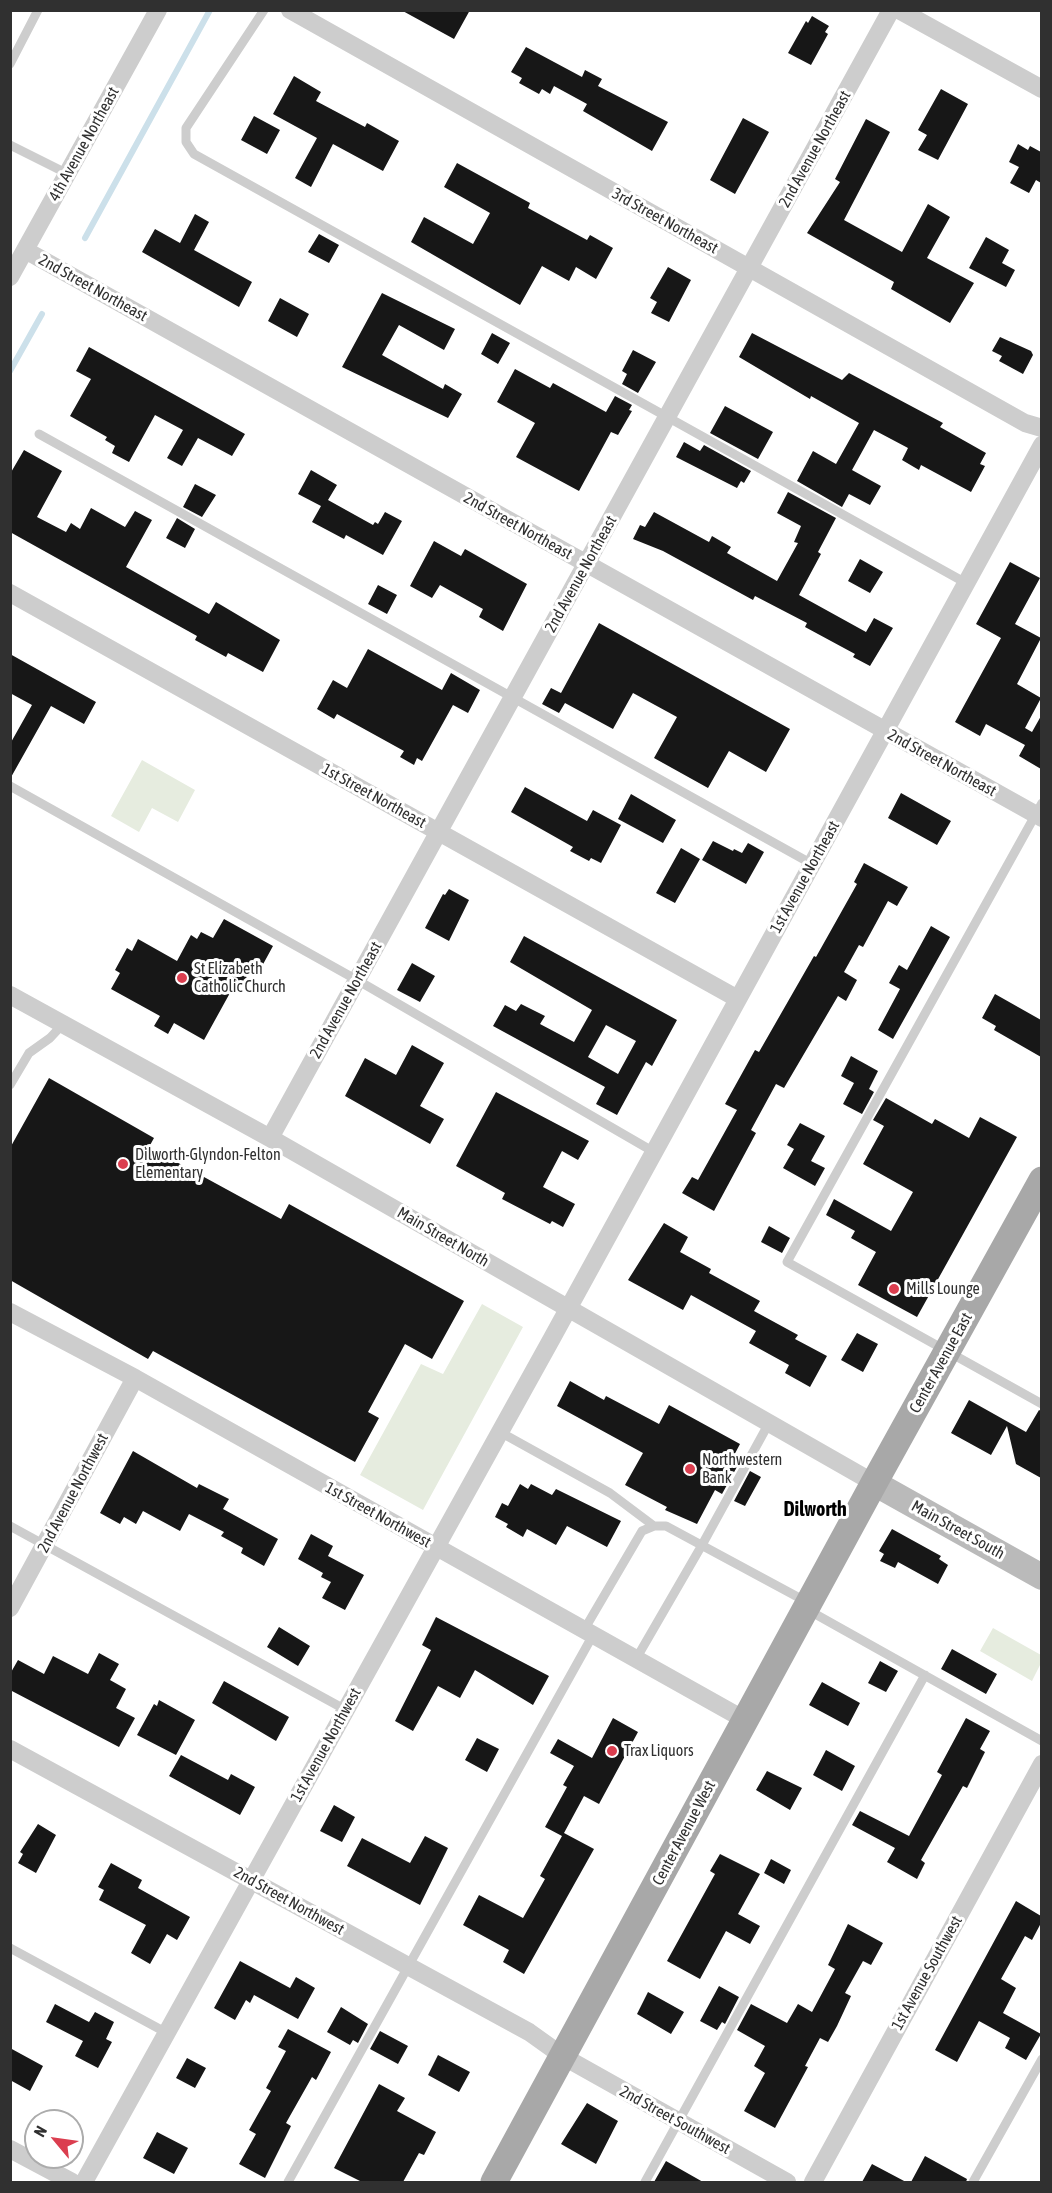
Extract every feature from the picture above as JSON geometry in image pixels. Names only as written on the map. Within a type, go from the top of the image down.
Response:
[{"type":"main road","name":"Center Avenue East","points":[[874,1483],[1041,1180]]},
{"type":"main road","name":"Center Avenue West","points":[[494,2182],[874,1483]]},
{"type":"street","name":"4th Avenue Northeast","points":[[10,277],[158,10]]},
{"type":"street","name":"3rd Street Northeast","points":[[290,10],[1025,423],[1041,428]]},
{"type":"street","name":"2nd Avenue Northeast","points":[[270,1138],[891,10]]},
{"type":"street","points":[[899,10],[1041,89]]},
{"type":"street","name":"2nd Street Northeast","points":[[25,250],[885,731],[1039,812]]},
{"type":"street","name":"1st Avenue Northeast","points":[[568,1308],[1041,445]]},
{"type":"street","name":"1st Street Northeast","points":[[10,593],[738,999]]},
{"type":"street","name":"Main Street North","points":[[10,995],[270,1138],[874,1483]]},
{"type":"street","name":"1st Avenue Northwest","points":[[84,2182],[568,1308]]},
{"type":"street","name":"1st Street Northwest","points":[[10,1312],[135,1378],[745,1720]]},
{"type":"street","name":"2nd Avenue Northwest","points":[[10,1608],[135,1378]]},
{"type":"street","name":"Main Street South","points":[[874,1483],[1041,1577]]},
{"type":"street","name":"2nd Street Northwest","points":[[10,1749],[529,2032],[564,2057]]},
{"type":"street","name":"1st Avenue Southwest","points":[[813,2182],[1041,1764]]},
{"type":"street","name":"2nd Street Southwest","points":[[564,2057],[787,2182]]},
{"type":"street","points":[[10,2149],[72,2182]]},
{"type":"lane","points":[[10,64],[38,10]]},
{"type":"lane","points":[[264,10],[186,128],[189,149],[247,186],[966,583]]},
{"type":"lane","points":[[10,145],[68,174]]},
{"type":"lane","points":[[39,434],[812,864]]},
{"type":"lane","points":[[10,786],[357,980],[654,1152]]},
{"type":"lane","points":[[1039,812],[787,1262],[1041,1404]]},
{"type":"lane","points":[[10,1085],[29,1053],[50,1038],[63,1024]]},
{"type":"lane","points":[[636,1659],[769,1423]]},
{"type":"lane","points":[[500,1432],[610,1493],[654,1526]]},
{"type":"lane","points":[[10,1526],[346,1710]]},
{"type":"lane","points":[[288,2182],[409,1967],[642,1531],[654,1526],[666,1526],[1041,1741]]},
{"type":"lane","points":[[645,2182],[925,1675]]},
{"type":"lane","points":[[10,1948],[167,2033]]},
{"type":"lane","points":[[973,2182],[1041,2059]]},
{"type":"shaded area","points":[[142,760],[195,790],[178,822],[152,808],[139,832],[111,816]]},
{"type":"shaded area","points":[[482,1304],[523,1327],[423,1510],[360,1475],[421,1364],[443,1374]]},
{"type":"shaded area","points":[[993,1628],[1041,1655],[1041,1663],[1032,1681],[980,1651]]},
{"type":"building","points":[[401,10],[470,10],[454,39]]},
{"type":"building","points":[[812,16],[829,26],[825,32],[828,34],[811,65],[788,53],[806,21],[808,23]]},
{"type":"building","points":[[526,47],[582,77],[585,70],[602,79],[598,86],[668,122],[652,151],[583,111],[587,104],[554,86],[550,94],[542,89],[539,94],[519,83],[522,78],[511,72]]},
{"type":"building","points":[[294,76],[321,92],[316,101],[365,127],[367,123],[399,141],[383,171],[333,144],[311,187],[295,178],[317,138],[273,114]]},
{"type":"building","points":[[941,89],[968,104],[938,160],[918,150],[927,135],[918,130]]},
{"type":"building","points":[[254,116],[280,130],[267,154],[241,140]]},
{"type":"building","points":[[743,118],[769,132],[735,194],[710,180]]},
{"type":"building","points":[[866,119],[890,132],[844,220],[902,252],[928,204],[950,217],[927,258],[974,283],[950,323],[891,289],[894,282],[807,233],[840,182],[835,179]]},
{"type":"building","points":[[1018,144],[1028,150],[1030,146],[1041,152],[1041,183],[1036,180],[1029,193],[1010,183],[1019,167],[1009,162]]},
{"type":"building","points":[[457,163],[530,203],[528,208],[587,240],[590,235],[613,248],[596,279],[576,267],[569,281],[542,266],[520,305],[411,242],[424,217],[473,244],[490,213],[444,187]]},
{"type":"building","points":[[195,214],[209,222],[194,250],[252,282],[239,307],[142,252],[155,229],[180,243]]},
{"type":"building","points":[[319,234],[339,245],[329,263],[308,252]]},
{"type":"building","points":[[986,237],[1009,250],[1002,263],[1015,270],[1006,287],[969,268]]},
{"type":"building","points":[[668,267],[691,280],[669,322],[651,313],[657,302],[650,298]]},
{"type":"building","points":[[382,293],[455,329],[444,350],[399,325],[382,355],[443,389],[445,384],[462,394],[448,418],[342,367]]},
{"type":"building","points":[[280,298],[309,314],[297,337],[268,321]]},
{"type":"building","points":[[492,333],[510,343],[498,364],[481,354]]},
{"type":"building","points":[[752,333],[842,380],[849,373],[943,423],[940,427],[986,453],[980,464],[985,466],[971,492],[921,465],[919,470],[902,460],[908,448],[874,430],[852,470],[881,486],[870,505],[849,494],[842,507],[797,481],[813,451],[836,464],[859,423],[811,396],[810,399],[739,357]]},
{"type":"building","points":[[1000,337],[1031,351],[1033,355],[1023,374],[999,361],[1002,356],[992,351]]},
{"type":"building","points":[[89,347],[245,434],[232,456],[198,438],[182,466],[167,458],[183,430],[155,415],[129,462],[112,453],[115,446],[105,440],[107,437],[70,416],[91,379],[76,371]]},
{"type":"building","points":[[633,350],[656,362],[638,393],[622,384],[627,374],[622,371]]},
{"type":"building","points":[[515,369],[550,388],[553,383],[606,412],[615,396],[632,405],[629,410],[632,411],[618,435],[611,432],[579,491],[516,457],[535,423],[497,402]]},
{"type":"building","points":[[725,406],[773,432],[758,459],[710,433]]},
{"type":"building","points":[[684,442],[700,451],[704,445],[751,471],[744,483],[741,481],[737,488],[676,457]]},
{"type":"building","points":[[24,450],[62,471],[37,517],[66,532],[71,523],[80,529],[91,508],[125,527],[135,511],[152,520],[126,567],[209,614],[216,602],[280,640],[263,672],[228,653],[226,657],[195,640],[197,636],[10,532],[10,474]]},
{"type":"building","points":[[311,470],[337,485],[328,500],[373,525],[375,522],[378,524],[385,512],[402,521],[383,555],[346,535],[344,539],[312,522],[321,506],[298,494]]},
{"type":"building","points":[[195,484],[216,495],[202,517],[183,507]]},
{"type":"building","points":[[788,492],[836,518],[818,552],[821,554],[799,595],[866,632],[874,618],[893,628],[870,666],[853,657],[855,654],[805,627],[807,623],[755,596],[753,600],[663,551],[633,539],[640,525],[645,527],[654,512],[709,542],[712,536],[731,547],[727,553],[777,581],[798,543],[794,542],[801,526],[777,513]]},
{"type":"building","points":[[177,518],[195,529],[185,548],[166,538]]},
{"type":"building","points":[[434,541],[461,556],[465,549],[527,584],[503,631],[479,617],[483,609],[440,585],[432,598],[410,586]]},
{"type":"building","points":[[860,559],[883,572],[870,593],[848,581]]},
{"type":"building","points":[[1010,562],[1040,578],[1015,624],[1041,638],[1017,684],[1041,698],[1025,728],[1032,732],[1041,716],[1041,769],[1019,756],[1025,745],[986,724],[980,736],[955,722],[1001,638],[976,624]]},
{"type":"building","points":[[378,585],[397,595],[387,614],[368,604]]},
{"type":"building","points":[[599,623],[790,729],[766,772],[729,751],[708,788],[654,758],[677,717],[633,693],[613,729],[565,703],[559,713],[542,704],[551,688],[561,693]]},
{"type":"building","points":[[368,649],[442,690],[451,673],[480,690],[468,713],[453,705],[422,761],[417,758],[414,765],[400,757],[404,751],[337,714],[334,719],[317,709],[333,680],[347,688]]},
{"type":"building","points":[[10,654],[96,702],[84,724],[51,706],[10,779],[10,744],[32,705],[10,693]]},
{"type":"building","points":[[525,787],[587,821],[593,810],[621,825],[601,863],[591,858],[589,861],[570,851],[573,847],[511,812]]},
{"type":"building","points":[[901,793],[951,821],[937,845],[888,818]]},
{"type":"building","points":[[631,794],[676,820],[663,843],[618,819]]},
{"type":"building","points":[[713,841],[742,853],[748,843],[764,852],[746,884],[702,860]]},
{"type":"building","points":[[681,848],[700,859],[675,903],[656,893]]},
{"type":"building","points":[[864,863],[908,887],[897,906],[888,901],[863,947],[859,945],[844,972],[857,980],[846,1001],[838,996],[784,1088],[776,1084],[751,1130],[756,1133],[714,1211],[682,1193],[692,1177],[698,1180],[737,1110],[725,1104],[755,1050],[759,1052],[814,956],[816,957],[857,884],[854,882]]},
{"type":"building","points":[[449,889],[469,900],[449,941],[425,928],[443,894],[445,895]]},
{"type":"building","name":"St Elizabeth Catholic Church","points":[[224,919],[273,946],[261,968],[254,964],[242,986],[236,982],[204,1040],[174,1023],[168,1034],[154,1026],[160,1016],[111,989],[120,973],[115,970],[127,948],[132,951],[138,939],[177,961],[191,935],[197,939],[201,932],[213,938]]},
{"type":"building","points":[[931,926],[950,937],[893,1039],[878,1030],[900,989],[889,983],[899,965],[907,970]]},
{"type":"building","points":[[524,936],[677,1020],[652,1066],[646,1062],[617,1115],[596,1104],[605,1087],[493,1026],[505,1005],[516,1011],[521,1004],[545,1016],[540,1024],[574,1042],[592,1010],[510,962]],"holes":[[[606,1025],[636,1041],[618,1074],[588,1057]]]},
{"type":"building","points":[[412,963],[435,976],[420,1002],[397,990]]},
{"type":"building","points":[[995,994],[1041,1020],[1041,1057],[994,1030],[996,1026],[982,1018]]},
{"type":"building","points":[[412,1045],[444,1063],[420,1106],[444,1119],[430,1144],[345,1096],[365,1058],[396,1075]]},
{"type":"building","points":[[851,1056],[878,1071],[869,1089],[874,1092],[862,1114],[843,1104],[854,1083],[841,1076]]},
{"type":"building","name":"Dilworth-Glyndon-Felton Elementary","points":[[49,1078],[154,1138],[149,1147],[281,1219],[289,1204],[464,1301],[432,1359],[405,1344],[368,1412],[379,1418],[355,1462],[153,1351],[148,1359],[10,1280],[10,1148]]},
{"type":"building","points":[[496,1092],[589,1141],[578,1160],[562,1151],[543,1187],[575,1204],[563,1227],[552,1221],[550,1224],[502,1199],[505,1193],[456,1166]]},
{"type":"building","points":[[886,1098],[932,1124],[935,1119],[969,1138],[980,1117],[1017,1137],[917,1317],[858,1285],[876,1252],[851,1238],[855,1231],[826,1215],[834,1199],[891,1231],[913,1192],[863,1164],[884,1126],[873,1120]]},
{"type":"building","points":[[800,1123],[825,1136],[811,1161],[825,1168],[815,1186],[783,1168],[794,1149],[787,1145]]},
{"type":"building","points":[[664,1223],[688,1237],[680,1252],[711,1269],[709,1273],[760,1301],[754,1311],[798,1335],[795,1339],[827,1356],[810,1387],[785,1373],[789,1365],[749,1343],[756,1331],[691,1295],[683,1310],[628,1280]]},
{"type":"building","points":[[769,1226],[790,1238],[782,1253],[761,1242]]},
{"type":"building","points":[[857,1333],[878,1344],[863,1372],[841,1360]]},
{"type":"building","name":"Northwestern Bank","points":[[570,1381],[604,1400],[606,1396],[659,1424],[669,1405],[740,1444],[731,1461],[738,1465],[722,1494],[715,1490],[697,1524],[665,1510],[667,1507],[625,1485],[643,1453],[557,1406]]},
{"type":"building","points":[[969,1400],[1026,1432],[1039,1410],[1041,1411],[1041,1478],[1016,1464],[1007,1426],[991,1455],[951,1433]]},
{"type":"building","points":[[133,1451],[197,1488],[199,1484],[229,1499],[223,1509],[278,1539],[264,1566],[241,1553],[243,1548],[221,1536],[224,1532],[189,1514],[180,1531],[143,1511],[136,1524],[124,1517],[120,1524],[100,1513]]},
{"type":"building","points":[[750,1471],[761,1477],[745,1506],[734,1501]]},
{"type":"building","points":[[520,1484],[528,1489],[531,1484],[552,1495],[556,1489],[621,1521],[607,1547],[567,1526],[556,1545],[527,1529],[523,1537],[506,1527],[508,1524],[495,1517],[502,1503],[508,1506]]},
{"type":"building","points":[[892,1529],[941,1556],[939,1559],[948,1565],[938,1584],[898,1562],[895,1568],[880,1561],[884,1554],[879,1551]]},
{"type":"building","points":[[311,1534],[333,1546],[328,1556],[364,1575],[345,1610],[322,1598],[331,1582],[321,1577],[323,1573],[298,1559]]},
{"type":"building","points":[[436,1617],[549,1676],[533,1705],[475,1670],[460,1698],[438,1686],[413,1731],[395,1721],[431,1650],[422,1645]]},
{"type":"building","points":[[279,1627],[310,1646],[298,1666],[267,1647]]},
{"type":"building","points":[[952,1649],[997,1674],[986,1694],[941,1669]]},
{"type":"building","points":[[99,1653],[119,1664],[110,1680],[126,1689],[116,1708],[135,1718],[119,1747],[10,1690],[10,1674],[18,1660],[44,1674],[53,1656],[88,1674]]},
{"type":"building","points":[[880,1661],[898,1671],[886,1692],[868,1683]]},
{"type":"building","points":[[224,1681],[289,1717],[276,1741],[212,1703]]},
{"type":"building","points":[[822,1682],[860,1703],[848,1726],[809,1705]]},
{"type":"building","points":[[159,1700],[195,1720],[176,1755],[137,1735],[154,1704],[157,1706]]},
{"type":"building","points":[[613,1718],[638,1732],[599,1804],[584,1796],[564,1833],[594,1849],[524,1974],[503,1962],[509,1950],[463,1925],[479,1895],[523,1918],[545,1879],[540,1876],[562,1836],[545,1827],[567,1787],[563,1785],[574,1766],[550,1753],[558,1739],[592,1758]]},
{"type":"building","points":[[966,1718],[990,1731],[980,1749],[985,1752],[967,1788],[963,1786],[921,1860],[925,1863],[917,1879],[887,1862],[895,1848],[852,1825],[860,1811],[909,1836],[942,1775],[937,1772]]},
{"type":"building","points":[[477,1738],[499,1749],[487,1772],[465,1760]]},
{"type":"building","points":[[826,1750],[855,1766],[842,1791],[813,1775]]},
{"type":"building","points":[[181,1755],[228,1780],[231,1774],[255,1787],[240,1815],[169,1776]]},
{"type":"building","points":[[767,1771],[802,1788],[790,1810],[756,1790]]},
{"type":"building","points":[[334,1805],[355,1817],[342,1842],[320,1831]]},
{"type":"building","points":[[38,1824],[56,1835],[36,1873],[18,1863],[23,1854],[20,1852]]},
{"type":"building","points":[[425,1836],[448,1848],[420,1905],[347,1866],[362,1838],[410,1863]]},
{"type":"building","points":[[720,1854],[760,1874],[738,1914],[760,1926],[750,1944],[726,1931],[700,1979],[667,1961],[715,1874],[710,1871]]},
{"type":"building","points":[[771,1859],[791,1870],[784,1884],[764,1873]]},
{"type":"building","points":[[111,1863],[142,1880],[138,1888],[190,1917],[177,1940],[167,1934],[150,1964],[131,1953],[146,1925],[99,1900],[104,1890],[98,1887]]},
{"type":"building","points":[[1016,1901],[1041,1916],[1041,1923],[1032,1940],[1025,1936],[1001,1979],[1016,1988],[1003,2013],[1041,2034],[1026,2060],[1005,2048],[1010,2038],[979,2021],[957,2062],[935,2050]]},
{"type":"building","points":[[848,1924],[883,1943],[871,1965],[863,1961],[845,1993],[851,1996],[837,2026],[828,2042],[820,2038],[805,2066],[808,2067],[775,2128],[744,2111],[765,2073],[754,2066],[765,2046],[737,2030],[751,2004],[787,2023],[798,2004],[812,2012],[835,1969],[828,1965]]},
{"type":"building","points":[[240,1961],[290,1988],[296,1977],[315,1988],[298,2019],[254,1995],[250,2003],[246,2000],[235,2020],[214,2008]]},
{"type":"building","points":[[719,1986],[739,1997],[725,2024],[722,2022],[717,2030],[700,2021]]},
{"type":"building","points":[[648,1992],[684,2012],[671,2034],[637,2014]]},
{"type":"building","points":[[55,2004],[89,2022],[95,2012],[114,2022],[106,2039],[112,2042],[98,2068],[75,2056],[83,2041],[46,2022]]},
{"type":"building","points":[[341,2007],[368,2024],[358,2043],[353,2040],[350,2045],[327,2032]]},
{"type":"building","points":[[288,2029],[331,2052],[316,2080],[312,2077],[286,2123],[291,2126],[265,2178],[239,2164],[256,2134],[249,2130],[271,2091],[266,2088],[286,2051],[278,2047]]},
{"type":"building","points":[[380,2031],[408,2046],[398,2064],[370,2049]]},
{"type":"building","points":[[10,2048],[43,2066],[30,2091],[10,2080]]},
{"type":"building","points":[[438,2055],[470,2072],[459,2092],[428,2075]]},
{"type":"building","points":[[187,2058],[206,2068],[195,2088],[176,2078]]},
{"type":"building","points":[[379,2084],[405,2098],[397,2111],[436,2132],[424,2155],[419,2153],[403,2182],[362,2182],[334,2168]]},
{"type":"building","points":[[587,2103],[618,2121],[596,2164],[561,2144]]},
{"type":"building","points":[[157,2132],[188,2148],[174,2174],[143,2158]]},
{"type":"building","points":[[925,2156],[967,2179],[966,2182],[911,2182]]},
{"type":"building","points":[[666,2161],[703,2182],[654,2182]]},
{"type":"building","points":[[872,2164],[906,2182],[862,2182]]},
{"type":"waterway","points":[[85,238],[210,10]]},
{"type":"waterway","points":[[10,371],[42,314]]},
{"type":"place","name":"St Elizabeth Catholic Church","points":[[182,978]]},
{"type":"place","name":"Dilworth-Glyndon-Felton Elementary","points":[[123,1164]]},
{"type":"place","name":"Mills Lounge","points":[[894,1289]]},
{"type":"place","name":"Northwestern Bank","points":[[690,1469]]},
{"type":"place","name":"Trax Liquors","points":[[612,1751]]},
{"type":"district","name":"Dilworth","points":[[815,1510]]}]
